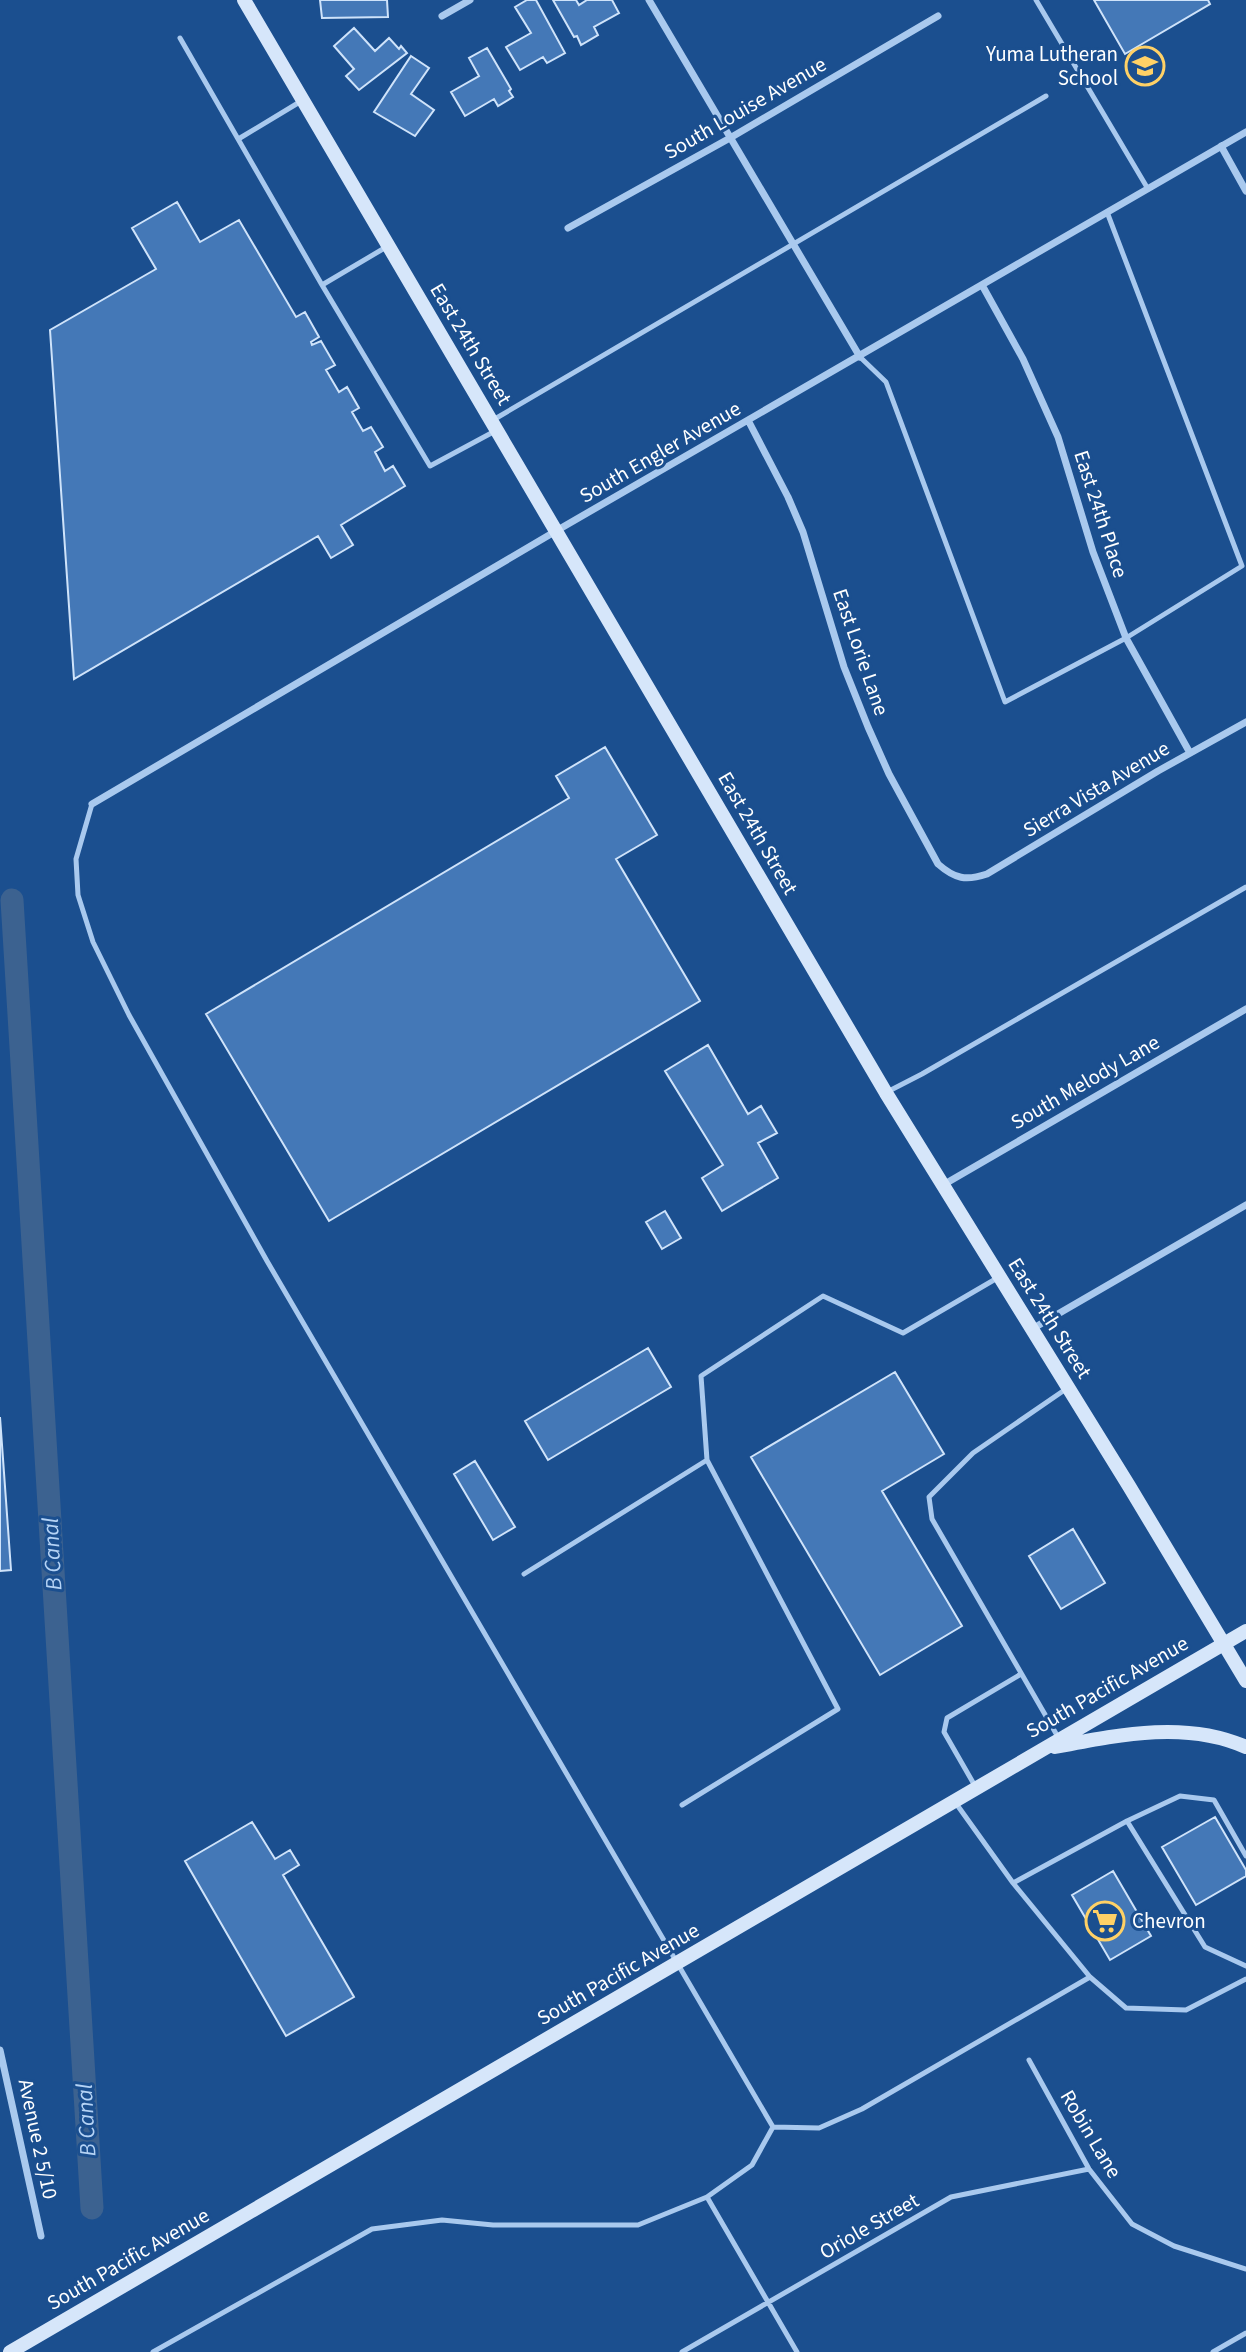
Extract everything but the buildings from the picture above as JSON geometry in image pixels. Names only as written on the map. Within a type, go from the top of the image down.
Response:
[{"type":"main road","name":"East 24th Street","points":[[244,0],[886,1093],[1246,1681]]},
{"type":"main road","name":"South Pacific Avenue","points":[[10,2352],[1246,1631]]},
{"type":"main road","points":[[1043,1749],[1116,1735],[1172,1732],[1212,1735],[1246,1747]]},
{"type":"street","points":[[442,16],[470,0]]},
{"type":"street","points":[[649,0],[860,357]]},
{"type":"street","name":"South Louise Avenue","points":[[568,228],[730,138],[939,16]]},
{"type":"street","name":"South Engler Avenue","points":[[92,804],[556,531],[749,422],[1246,132]]},
{"type":"street","points":[[1221,146],[1246,191]]},
{"type":"street","name":"East 24th Place","points":[[982,285],[1023,359],[1058,437],[1093,552],[1126,638],[1190,753]]},
{"type":"street","name":"East Lorie Lane","points":[[749,422],[803,532],[844,667],[889,774],[938,864],[961,879]]},
{"type":"street","name":"Sierra Vista Avenue","points":[[961,879],[987,874],[1246,722]]},
{"type":"street","name":"South Melody Lane","points":[[943,1186],[1246,1009]]},
{"type":"street","points":[[1032,1329],[1246,1205]]},
{"type":"street","name":"Avenue 2 5/10","points":[[0,2050],[41,2236]]},
{"type":"lane","points":[[1036,0],[1148,189]]},
{"type":"lane","points":[[180,38],[430,466],[1046,96]]},
{"type":"lane","points":[[240,138],[303,100]]},
{"type":"lane","points":[[860,357],[886,382],[1005,702],[1126,638],[1242,566],[1107,212]]},
{"type":"lane","points":[[322,285],[388,246]]},
{"type":"lane","points":[[92,804],[76,859],[78,895],[93,942],[129,1015],[267,1261],[773,2127]]},
{"type":"lane","points":[[886,1093],[1246,887]]},
{"type":"lane","points":[[682,1805],[838,1709],[707,1460],[701,1376],[823,1297],[903,1333],[999,1277]]},
{"type":"lane","points":[[1060,1740],[932,1519],[929,1497],[974,1453],[1068,1388]]},
{"type":"lane","points":[[524,1574],[707,1460]]},
{"type":"lane","points":[[977,1789],[944,1732],[947,1718],[1021,1674]]},
{"type":"lane","points":[[1013,1883],[1127,1821],[1180,1796],[1214,1800],[1246,1856]]},
{"type":"lane","points":[[955,1802],[1013,1883],[1090,1977],[1126,2008],[1186,2010],[1246,1979]]},
{"type":"lane","points":[[1127,1821],[1205,1947],[1246,1966]]},
{"type":"lane","points":[[773,2127],[819,2127],[862,2109],[1090,1977]]},
{"type":"lane","name":"Robin Lane","points":[[1029,2060],[1089,2169],[1132,2224],[1174,2246],[1246,2269]]},
{"type":"lane","points":[[153,2352],[165,2349],[372,2229],[442,2220],[493,2225],[638,2225],[707,2197],[752,2165],[773,2127]]},
{"type":"lane","name":"Oriole Street","points":[[682,2352],[951,2197],[1089,2169]]},
{"type":"lane","points":[[707,2197],[797,2352]]},
{"type":"lane","points":[[1213,2352],[1246,2333]]},
{"type":"waterway","name":"B Canal","points":[[12,900],[92,2208]]},
{"type":"place","name":"Yuma Lutheran School","points":[[1145,66]]},
{"type":"place","name":"Chevron","points":[[1105,1921]]}]
